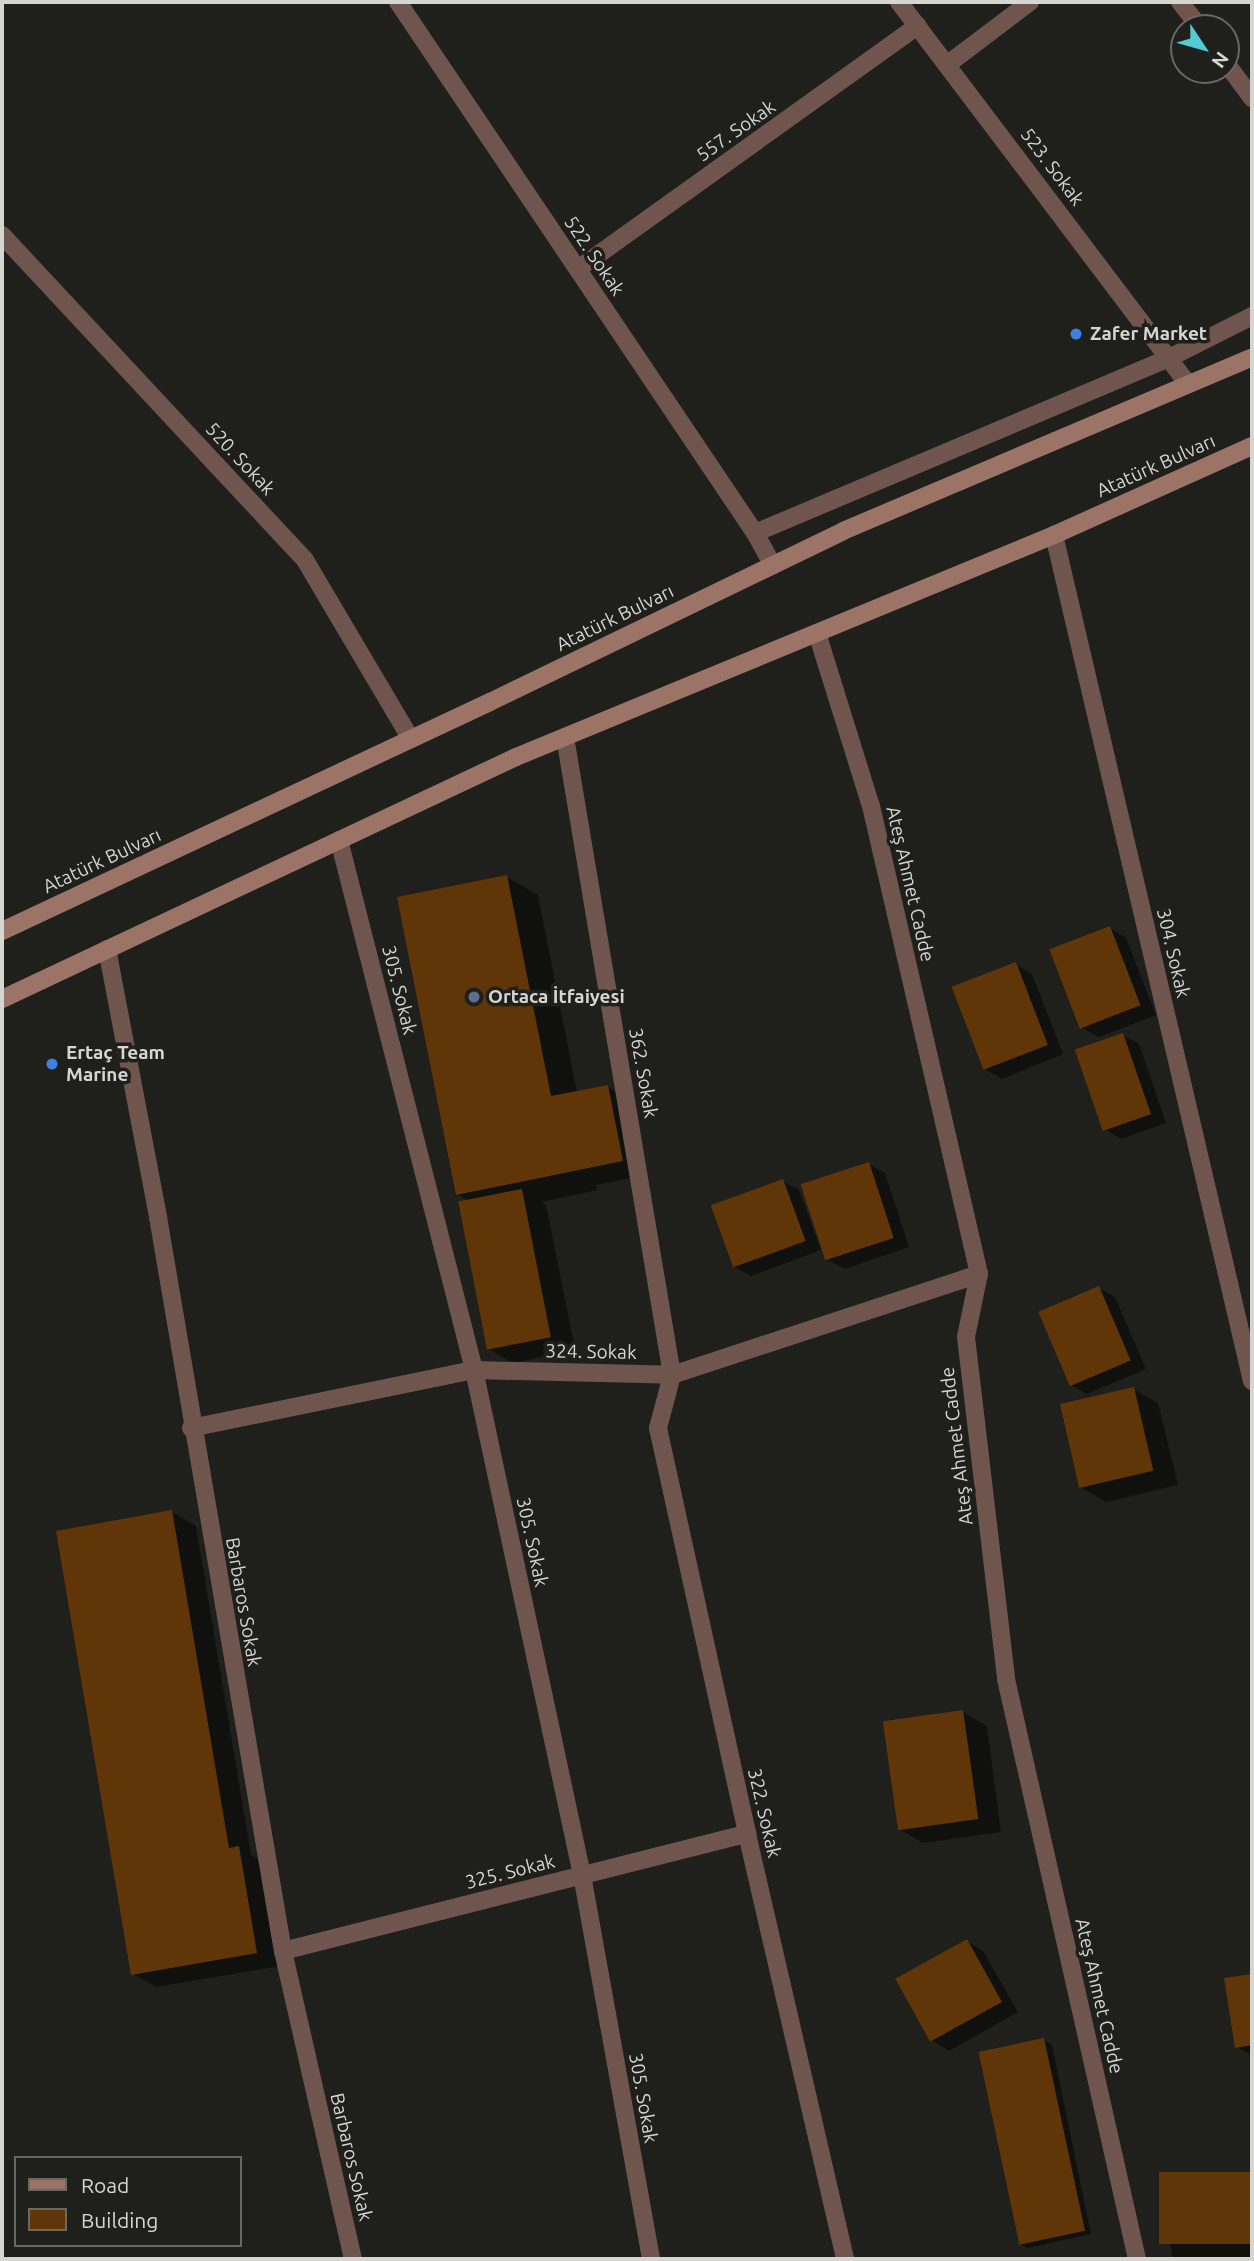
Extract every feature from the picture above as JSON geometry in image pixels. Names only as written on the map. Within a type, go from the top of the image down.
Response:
[{"type":"main road","name":"Atatürk Bulvarı","points":[[2,931],[411,739],[843,531],[1252,357]]},
{"type":"main road","name":"Atatürk Bulvarı","points":[[2,999],[565,737],[1054,535],[1252,446]]},
{"type":"street","name":"522. Sokak","points":[[398,2],[755,533],[773,565]]},
{"type":"street","name":"523. Sokak","points":[[899,2],[1188,384]]},
{"type":"street","points":[[948,64],[1030,2]]},
{"type":"street","name":"557. Sokak","points":[[578,269],[918,26]]},
{"type":"street","points":[[1240,82],[1252,98]]},
{"type":"street","name":"520. Sokak","points":[[2,235],[305,560],[411,739]]},
{"type":"street","points":[[755,533],[1169,358],[1252,316]]},
{"type":"street","name":"304. Sokak","points":[[1054,535],[1252,1381]]},
{"type":"street","name":"Ateş Ahmet Cadde","points":[[817,633],[871,806],[978,1274],[965,1337],[1006,1679],[1137,2259]]},
{"type":"street","name":"362. Sokak","points":[[565,737],[672,1375]]},
{"type":"street","name":"305. Sokak","points":[[339,840],[474,1370],[582,1875],[651,2259]]},
{"type":"street","name":"Barbaros Sokak","points":[[107,949],[158,1217],[191,1428],[283,1951],[353,2259]]},
{"type":"street","name":"324. Sokak","points":[[191,1428],[474,1370],[672,1375],[978,1274]]},
{"type":"street","name":"322. Sokak","points":[[672,1375],[658,1428],[747,1834],[845,2259]]},
{"type":"street","name":"325. Sokak","points":[[283,1951],[747,1834]]},
{"type":"building","name":"Ortaca İtfaiyesi","points":[[507,875],[551,1096],[608,1085],[623,1161],[456,1195],[397,897]]},
{"type":"building","points":[[1110,926],[1140,1005],[1080,1029],[1049,949]]},
{"type":"building","points":[[1016,962],[1048,1045],[983,1070],[952,987]]},
{"type":"building","points":[[1123,1033],[1151,1114],[1103,1131],[1075,1050]]},
{"type":"building","points":[[869,1162],[894,1238],[825,1260],[801,1184]]},
{"type":"building","points":[[783,1179],[806,1241],[733,1267],[711,1205]]},
{"type":"building","points":[[522,1189],[551,1337],[487,1350],[458,1201]]},
{"type":"building","points":[[1099,1286],[1131,1361],[1070,1386],[1038,1312]]},
{"type":"building","points":[[1134,1387],[1153,1471],[1079,1488],[1060,1404]]},
{"type":"building","points":[[172,1510],[229,1848],[239,1846],[257,1953],[131,1975],[56,1531]]},
{"type":"building","points":[[963,1710],[978,1819],[898,1830],[883,1721]]},
{"type":"building","points":[[967,1939],[1002,2002],[930,2042],[895,1979]]},
{"type":"building","points":[[1252,1974],[1252,2045],[1235,2048],[1224,1978]]},
{"type":"building","points":[[1044,2038],[1085,2231],[1019,2245],[978,2052]]},
{"type":"building","points":[[1159,2172],[1252,2172],[1252,2244],[1159,2244]]},
{"type":"place","name":"Zafer Market","points":[[1076,334]]},
{"type":"place","name":"Ortaca İtfaiyesi","points":[[474,997]]},
{"type":"place","name":"Ertaç Team Marine","points":[[52,1064]]}]
